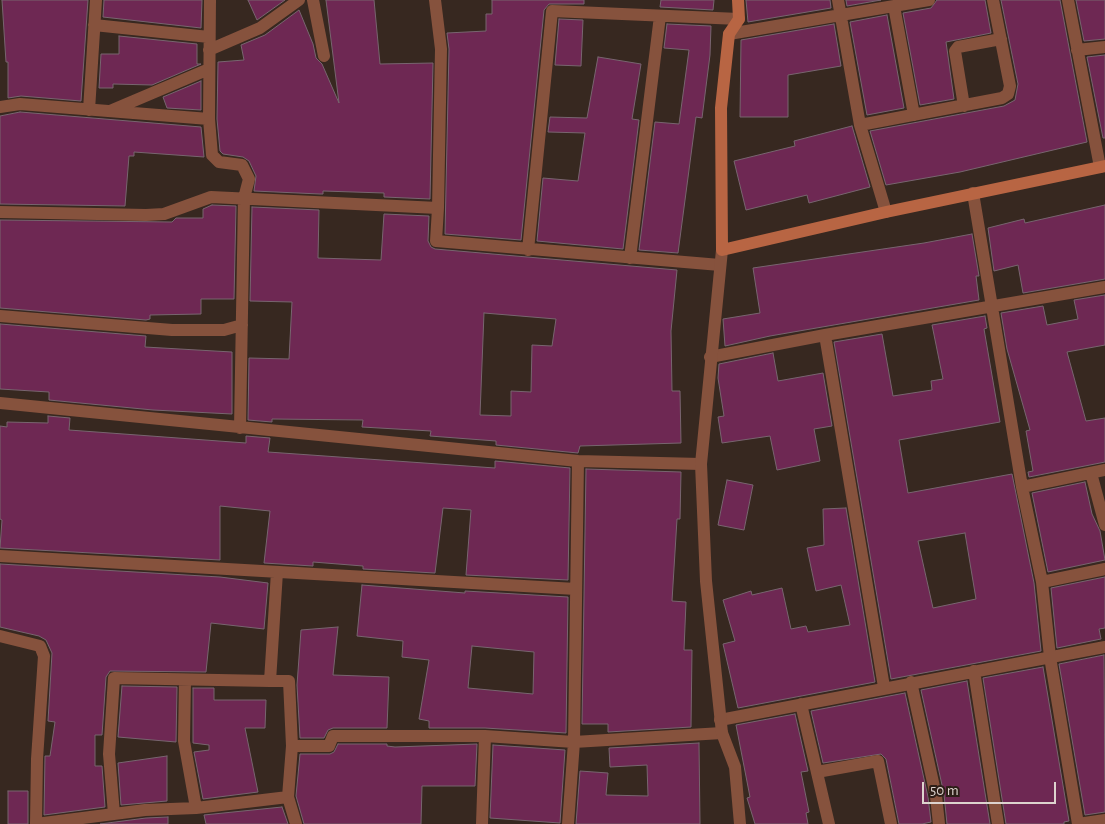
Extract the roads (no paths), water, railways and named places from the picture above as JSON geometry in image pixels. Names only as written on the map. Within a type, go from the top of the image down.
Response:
[{"type":"main road","points":[[738,0],[739,19],[729,34],[721,108],[722,250],[886,212],[1102,166]]},
{"type":"street","points":[[89,110],[96,0]]},
{"type":"street","points":[[210,0],[209,119],[212,155],[219,162],[242,165],[249,178],[244,198],[240,428]]},
{"type":"street","points":[[94,25],[209,43],[260,28],[298,0]]},
{"type":"street","points":[[313,0],[324,56]]},
{"type":"street","points":[[435,0],[441,49],[436,241],[720,265]]},
{"type":"street","points":[[838,0],[860,125],[886,212]]},
{"type":"street","points":[[729,34],[930,0]]},
{"type":"street","points":[[860,125],[964,106],[1002,98],[1008,94],[1010,86],[993,0]]},
{"type":"street","points":[[1068,0],[1102,166]]},
{"type":"street","points":[[894,6],[914,115]]},
{"type":"street","points":[[528,250],[552,12],[739,19]]},
{"type":"street","points":[[630,258],[660,16]]},
{"type":"street","points":[[964,106],[955,51],[958,47],[1000,39]]},
{"type":"street","points":[[1077,50],[1105,47]]},
{"type":"street","points":[[108,112],[209,69]]},
{"type":"street","points":[[0,107],[20,104],[209,119]]},
{"type":"street","points":[[972,193],[1022,486],[1042,582],[1050,657],[1078,824],[1105,820]]},
{"type":"street","points":[[0,212],[164,214],[211,197],[438,208]]},
{"type":"street","points":[[722,250],[701,464],[706,581],[720,720],[722,733],[735,767],[740,824]]},
{"type":"street","points":[[710,357],[991,305],[1105,287]]},
{"type":"street","points":[[0,316],[172,330],[224,330],[242,325]]},
{"type":"street","points":[[825,335],[884,687]]},
{"type":"street","points":[[0,403],[578,461],[701,464]]},
{"type":"street","points":[[568,824],[574,742],[578,461]]},
{"type":"street","points":[[1022,486],[1105,470]]},
{"type":"street","points":[[1090,473],[1105,525]]},
{"type":"street","points":[[0,556],[576,589]]},
{"type":"street","points":[[1042,582],[1105,569]]},
{"type":"street","points":[[270,681],[277,572]]},
{"type":"street","points":[[0,636],[40,646],[44,656],[37,759],[36,824],[114,814],[196,808],[288,797]]},
{"type":"street","points":[[720,720],[884,687],[1105,647]]},
{"type":"street","points":[[974,671],[995,823]]},
{"type":"street","points":[[114,814],[109,754],[114,678],[289,680],[292,746],[288,797],[296,824]]},
{"type":"street","points":[[185,680],[184,741],[196,808]]},
{"type":"street","points":[[911,682],[936,796],[939,824]]},
{"type":"street","points":[[801,704],[830,824]]},
{"type":"street","points":[[292,746],[329,746],[333,736],[485,736],[574,742],[722,733]]},
{"type":"street","points":[[482,824],[485,736]]},
{"type":"street","points":[[817,772],[878,761],[891,824]]}]
